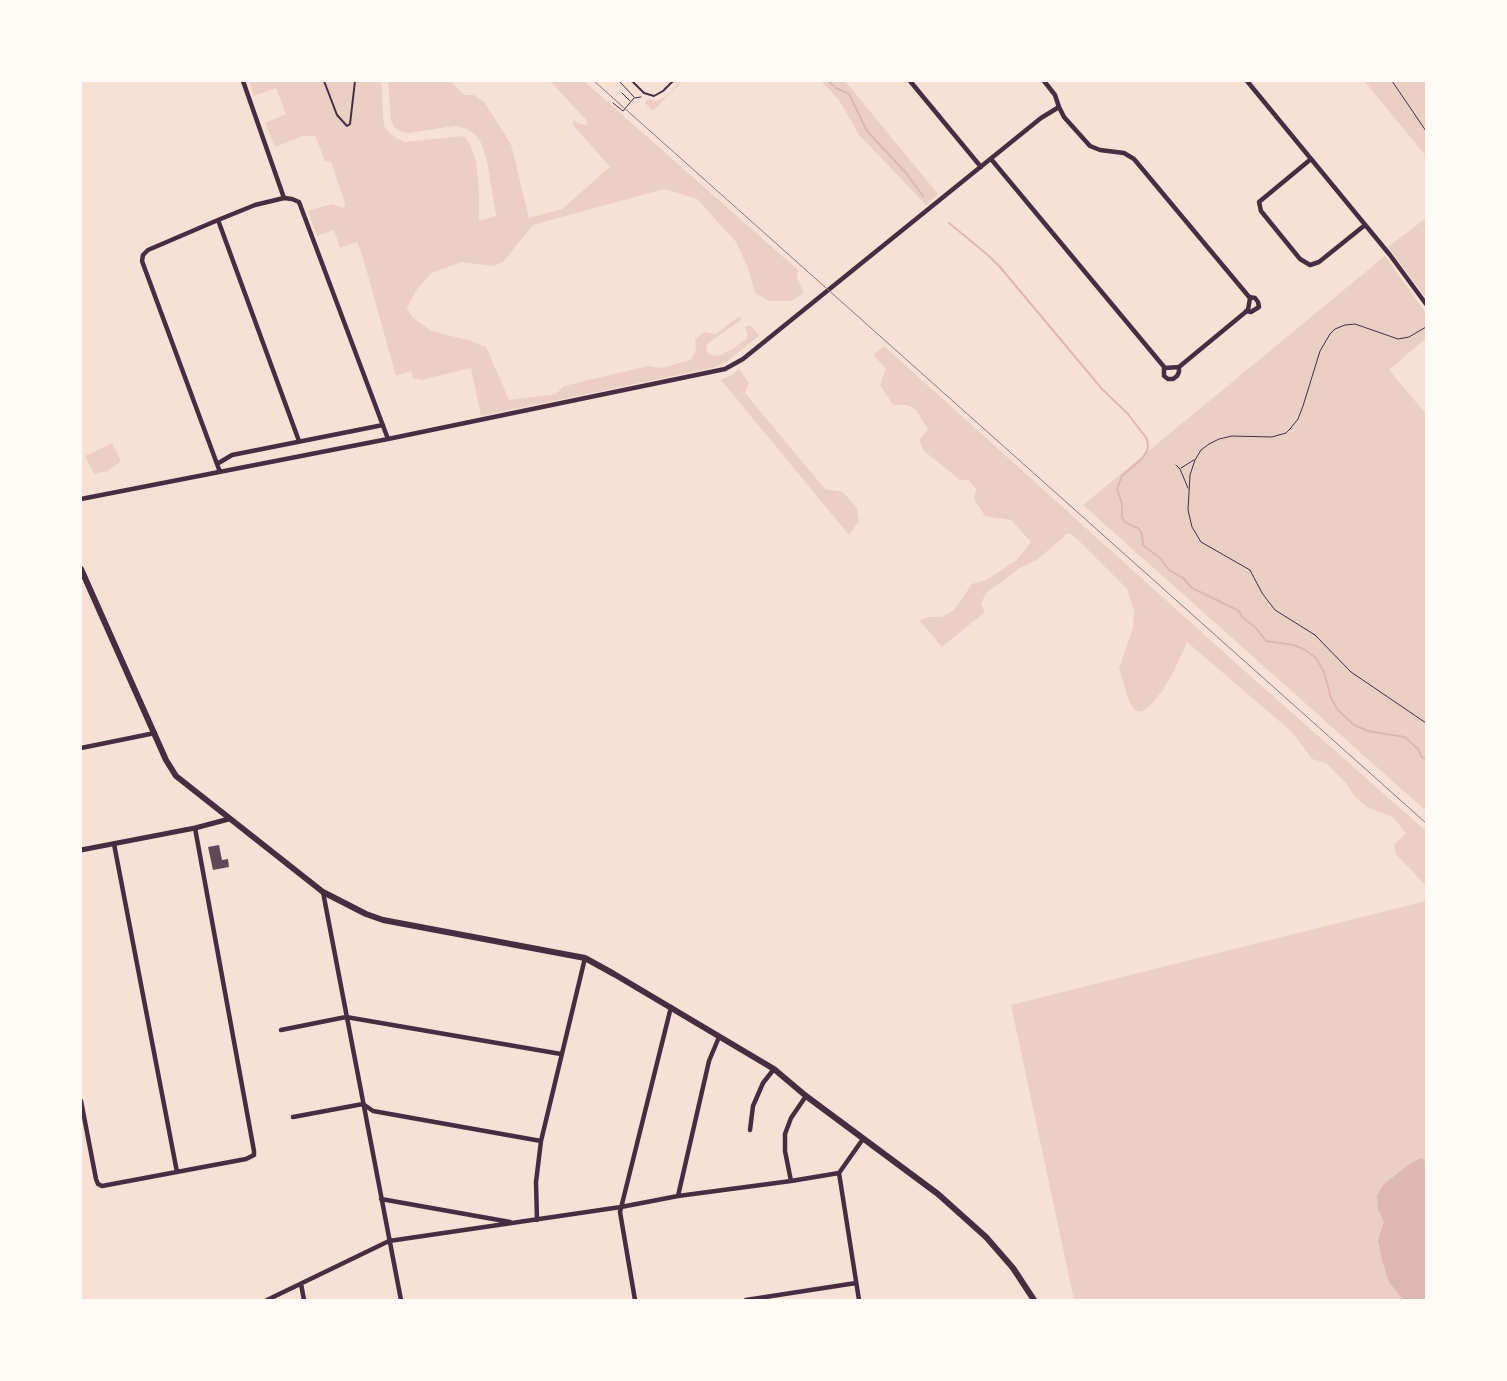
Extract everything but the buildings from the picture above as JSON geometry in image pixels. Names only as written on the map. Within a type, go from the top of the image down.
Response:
[{"type":"main road","points":[[81,569],[166,760],[176,776],[323,892],[366,914],[383,920],[585,958],[671,1007],[774,1069],[806,1096],[938,1194],[986,1237],[1013,1268],[1034,1300]]},
{"type":"street","points":[[243,81],[284,198]]},
{"type":"street","points":[[910,81],[981,167]]},
{"type":"street","points":[[1044,81],[1055,95],[1064,117],[1090,146],[1100,150],[1124,153],[1134,159],[1249,297],[1246,311],[1179,367],[1164,367]]},
{"type":"street","points":[[1247,81],[1390,255],[1426,304]]},
{"type":"street","points":[[81,499],[388,439],[725,369],[743,359],[1041,118],[1059,107]]},
{"type":"street","points":[[991,159],[1164,367],[1164,376],[1168,379],[1173,379],[1179,372],[1179,367]]},
{"type":"street","points":[[1311,159],[1260,202],[1261,211],[1288,246],[1304,263],[1310,265],[1319,262],[1365,225]]},
{"type":"street","points":[[220,472],[142,261],[143,255],[148,250],[255,205],[284,198],[299,202],[388,439]]},
{"type":"street","points":[[218,220],[299,441]]},
{"type":"street","points":[[1246,311],[1251,312],[1258,307],[1258,302],[1255,298],[1249,297]]},
{"type":"street","points":[[217,464],[232,455],[382,425]]},
{"type":"street","points":[[81,748],[155,733]]},
{"type":"street","points":[[81,850],[195,828],[229,819]]},
{"type":"street","points":[[81,1101],[98,1184],[102,1186],[246,1159],[254,1155],[195,828]]},
{"type":"street","points":[[114,844],[178,1172]]},
{"type":"street","points":[[323,892],[400,1300]]},
{"type":"street","points":[[537,1220],[536,1182],[541,1141],[585,958]]},
{"type":"street","points":[[635,1300],[620,1212],[671,1007]]},
{"type":"street","points":[[281,1030],[346,1017],[561,1054]]},
{"type":"street","points":[[678,1196],[709,1062],[719,1037]]},
{"type":"street","points":[[750,1130],[753,1106],[764,1083],[774,1069]]},
{"type":"street","points":[[791,1181],[785,1151],[785,1134],[791,1118],[806,1096]]},
{"type":"street","points":[[293,1117],[363,1104],[373,1111],[541,1141]]},
{"type":"street","points":[[859,1300],[839,1173],[863,1139]]},
{"type":"street","points":[[267,1300],[390,1241],[839,1173]]},
{"type":"street","points":[[381,1200],[514,1223]]},
{"type":"street","points":[[746,1300],[856,1283]]},
{"type":"street","points":[[301,1284],[304,1300]]},
{"type":"lane","points":[[324,81],[337,115],[347,126],[350,124],[355,81]]},
{"type":"lane","points":[[632,81],[644,93],[654,96],[664,91],[673,81]]},
{"type":"path","points":[[619,81],[634,98]]},
{"type":"path","points":[[1392,81],[1426,131]]},
{"type":"path","points":[[622,93],[631,102]]},
{"type":"path","points":[[613,103],[623,111],[634,98],[641,96]]},
{"type":"path","points":[[1426,327],[1409,337],[1398,339],[1355,324],[1334,329],[1320,351],[1303,406],[1298,419],[1290,429],[1286,433],[1272,437],[1232,436],[1219,439],[1201,450],[1190,475],[1189,491],[1189,519],[1201,542],[1250,570],[1262,593],[1275,610],[1316,635],[1351,672],[1426,723]]},
{"type":"path","points":[[1180,469],[1195,460]]},
{"type":"path","points":[[1176,465],[1180,469],[1189,491]]},
{"type":"shaded area","points":[[249,81],[381,81],[384,126],[391,135],[405,142],[464,136],[470,144],[476,161],[479,221],[496,216],[487,161],[481,143],[475,134],[467,129],[455,126],[408,133],[394,127],[391,120],[388,81],[450,81],[465,95],[474,95],[484,102],[511,144],[529,218],[562,209],[610,167],[573,125],[573,120],[587,125],[587,121],[550,81],[584,81],[798,270],[797,278],[804,293],[792,301],[769,301],[755,293],[748,268],[736,242],[697,199],[664,189],[533,225],[503,262],[494,266],[461,262],[432,273],[417,289],[407,308],[412,317],[431,331],[468,340],[486,347],[509,400],[556,394],[564,386],[648,366],[662,368],[690,360],[696,351],[695,339],[704,332],[716,334],[738,317],[742,319],[707,344],[706,352],[713,356],[721,355],[732,349],[748,338],[745,326],[751,326],[759,336],[725,363],[712,368],[481,416],[471,368],[422,380],[413,378],[411,371],[396,376],[357,242],[340,248],[334,230],[317,236],[308,211],[331,204],[344,208],[345,203],[331,162],[325,161],[315,136],[303,136],[275,147],[265,123],[286,114],[276,88],[254,96]]},
{"type":"shaded area","points":[[682,81],[653,111],[645,103],[646,99],[656,101],[665,97]]},
{"type":"shaded area","points":[[821,81],[845,81],[938,194],[926,205],[859,135],[839,100]]},
{"type":"shaded area","points":[[1364,81],[1426,81],[1426,156]]},
{"type":"shaded area","points":[[1426,218],[1426,298],[1388,247]]},
{"type":"shaded area","points":[[1385,256],[1426,313],[1426,338],[1389,370],[1426,414],[1426,811],[1083,505]]},
{"type":"shaded area","points":[[884,346],[1238,665],[1426,831],[1426,886],[1396,854],[1394,845],[1406,833],[1393,817],[1367,807],[1354,796],[1346,783],[1326,763],[1312,759],[1293,733],[1187,642],[1163,690],[1150,706],[1142,712],[1134,710],[1128,698],[1119,668],[1133,628],[1134,611],[1127,589],[1076,538],[1068,533],[1037,560],[1020,568],[986,593],[981,604],[985,612],[942,647],[919,620],[930,617],[942,617],[954,610],[972,584],[986,580],[1017,560],[1031,542],[1011,520],[985,516],[974,499],[976,489],[969,480],[960,480],[924,451],[919,440],[928,429],[916,410],[907,405],[893,405],[880,385],[886,368],[873,355]]},
{"type":"shaded area","points":[[739,369],[749,383],[745,393],[825,489],[843,492],[857,508],[859,521],[849,535],[721,380]]},
{"type":"shaded area","points":[[112,443],[121,461],[108,471],[94,474],[85,456]]},
{"type":"shaded area","points":[[1426,901],[1426,1300],[1074,1300],[1011,1005]]},
{"type":"shaded area","points":[[1421,1158],[1426,1161],[1426,1300],[1403,1300],[1389,1282],[1382,1260],[1378,1240],[1384,1222],[1378,1209],[1377,1195],[1384,1184],[1411,1163]]},
{"type":"waterway","points":[[828,81],[836,88],[849,94],[867,131],[906,173],[923,196]]},
{"type":"waterway","points":[[949,223],[1000,267],[1102,389],[1128,414],[1147,439],[1147,451],[1142,459],[1122,476],[1117,489],[1122,504],[1122,517],[1124,521],[1138,528],[1142,534],[1143,545],[1160,558],[1169,570],[1183,578],[1192,588],[1239,611],[1242,617],[1256,628],[1266,641],[1294,645],[1316,658],[1324,672],[1331,698],[1338,710],[1354,725],[1368,731],[1405,737],[1419,750],[1421,756],[1426,760]]},
{"type":"tram line","points":[[594,81],[1426,823]]}]
